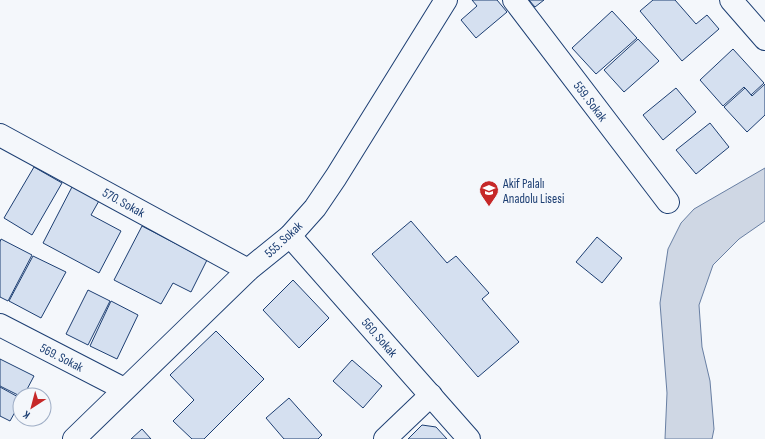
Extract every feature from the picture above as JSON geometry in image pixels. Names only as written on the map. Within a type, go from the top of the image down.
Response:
[{"type":"street","name":"555. Sokak","points":[[74,439],[248,270],[290,236],[315,208],[336,177],[446,0]]},
{"type":"street","name":"559. Sokak","points":[[514,0],[668,202]]},
{"type":"street","points":[[731,0],[765,39]]},
{"type":"street","name":"570. Sokak","points":[[0,135],[248,270]]},
{"type":"street","name":"560. Sokak","points":[[290,236],[469,439]]},
{"type":"street","name":"569. Sokak","points":[[0,325],[124,389]]},
{"type":"street","points":[[385,439],[431,395]]},
{"type":"shaded area","points":[[765,168],[765,221],[739,239],[713,265],[699,305],[702,347],[710,381],[714,429],[712,439],[665,439],[667,393],[660,303],[668,249],[681,223],[694,209]]},
{"type":"building","points":[[472,0],[497,0],[507,12],[476,38],[461,20],[477,6]]},
{"type":"building","points":[[529,0],[544,0],[535,7]]},
{"type":"building","points":[[653,0],[675,0],[696,24],[707,15],[719,29],[682,61],[640,11]]},
{"type":"building","points":[[612,11],[637,38],[596,74],[572,48]]},
{"type":"building","points":[[638,39],[659,61],[624,92],[604,70]]},
{"type":"building","points":[[733,49],[764,83],[751,95],[744,87],[723,106],[700,80]]},
{"type":"building","points":[[765,84],[765,115],[747,132],[724,107],[745,88],[752,96]]},
{"type":"building","points":[[676,88],[696,112],[663,140],[643,115]]},
{"type":"building","points":[[710,123],[729,147],[696,174],[676,150]]},
{"type":"building","points":[[34,167],[62,183],[32,235],[4,218]]},
{"type":"building","points":[[73,185],[100,199],[91,215],[121,231],[99,273],[43,243]]},
{"type":"building","points":[[411,221],[447,263],[456,256],[489,293],[482,299],[519,342],[478,377],[372,254]]},
{"type":"building","points":[[142,226],[207,260],[191,292],[173,283],[161,304],[114,280]]},
{"type":"building","points":[[597,237],[622,258],[602,283],[576,262]]},
{"type":"building","points":[[1,239],[32,255],[8,301],[0,297]]},
{"type":"building","points":[[33,256],[66,272],[41,318],[9,301]]},
{"type":"building","points":[[293,280],[329,318],[299,348],[263,310]]},
{"type":"building","points":[[88,290],[110,301],[88,345],[66,334]]},
{"type":"building","points":[[111,301],[138,315],[117,359],[90,346]]},
{"type":"building","points":[[216,331],[264,379],[204,439],[192,439],[173,421],[194,400],[170,375]]},
{"type":"building","points":[[0,359],[34,376],[28,387],[12,387],[12,392],[0,386]]},
{"type":"building","points":[[352,360],[382,386],[363,408],[333,381]]},
{"type":"building","points":[[0,387],[12,394],[12,417],[10,421],[0,416]]},
{"type":"building","points":[[289,398],[322,435],[318,439],[284,439],[266,418]]},
{"type":"building","points":[[422,425],[436,427],[447,439],[408,439]]},
{"type":"building","points":[[142,429],[151,439],[131,439]]},
{"type":"place","name":"Akif Palalı Anadolu Lisesi","points":[[489,207]]}]
